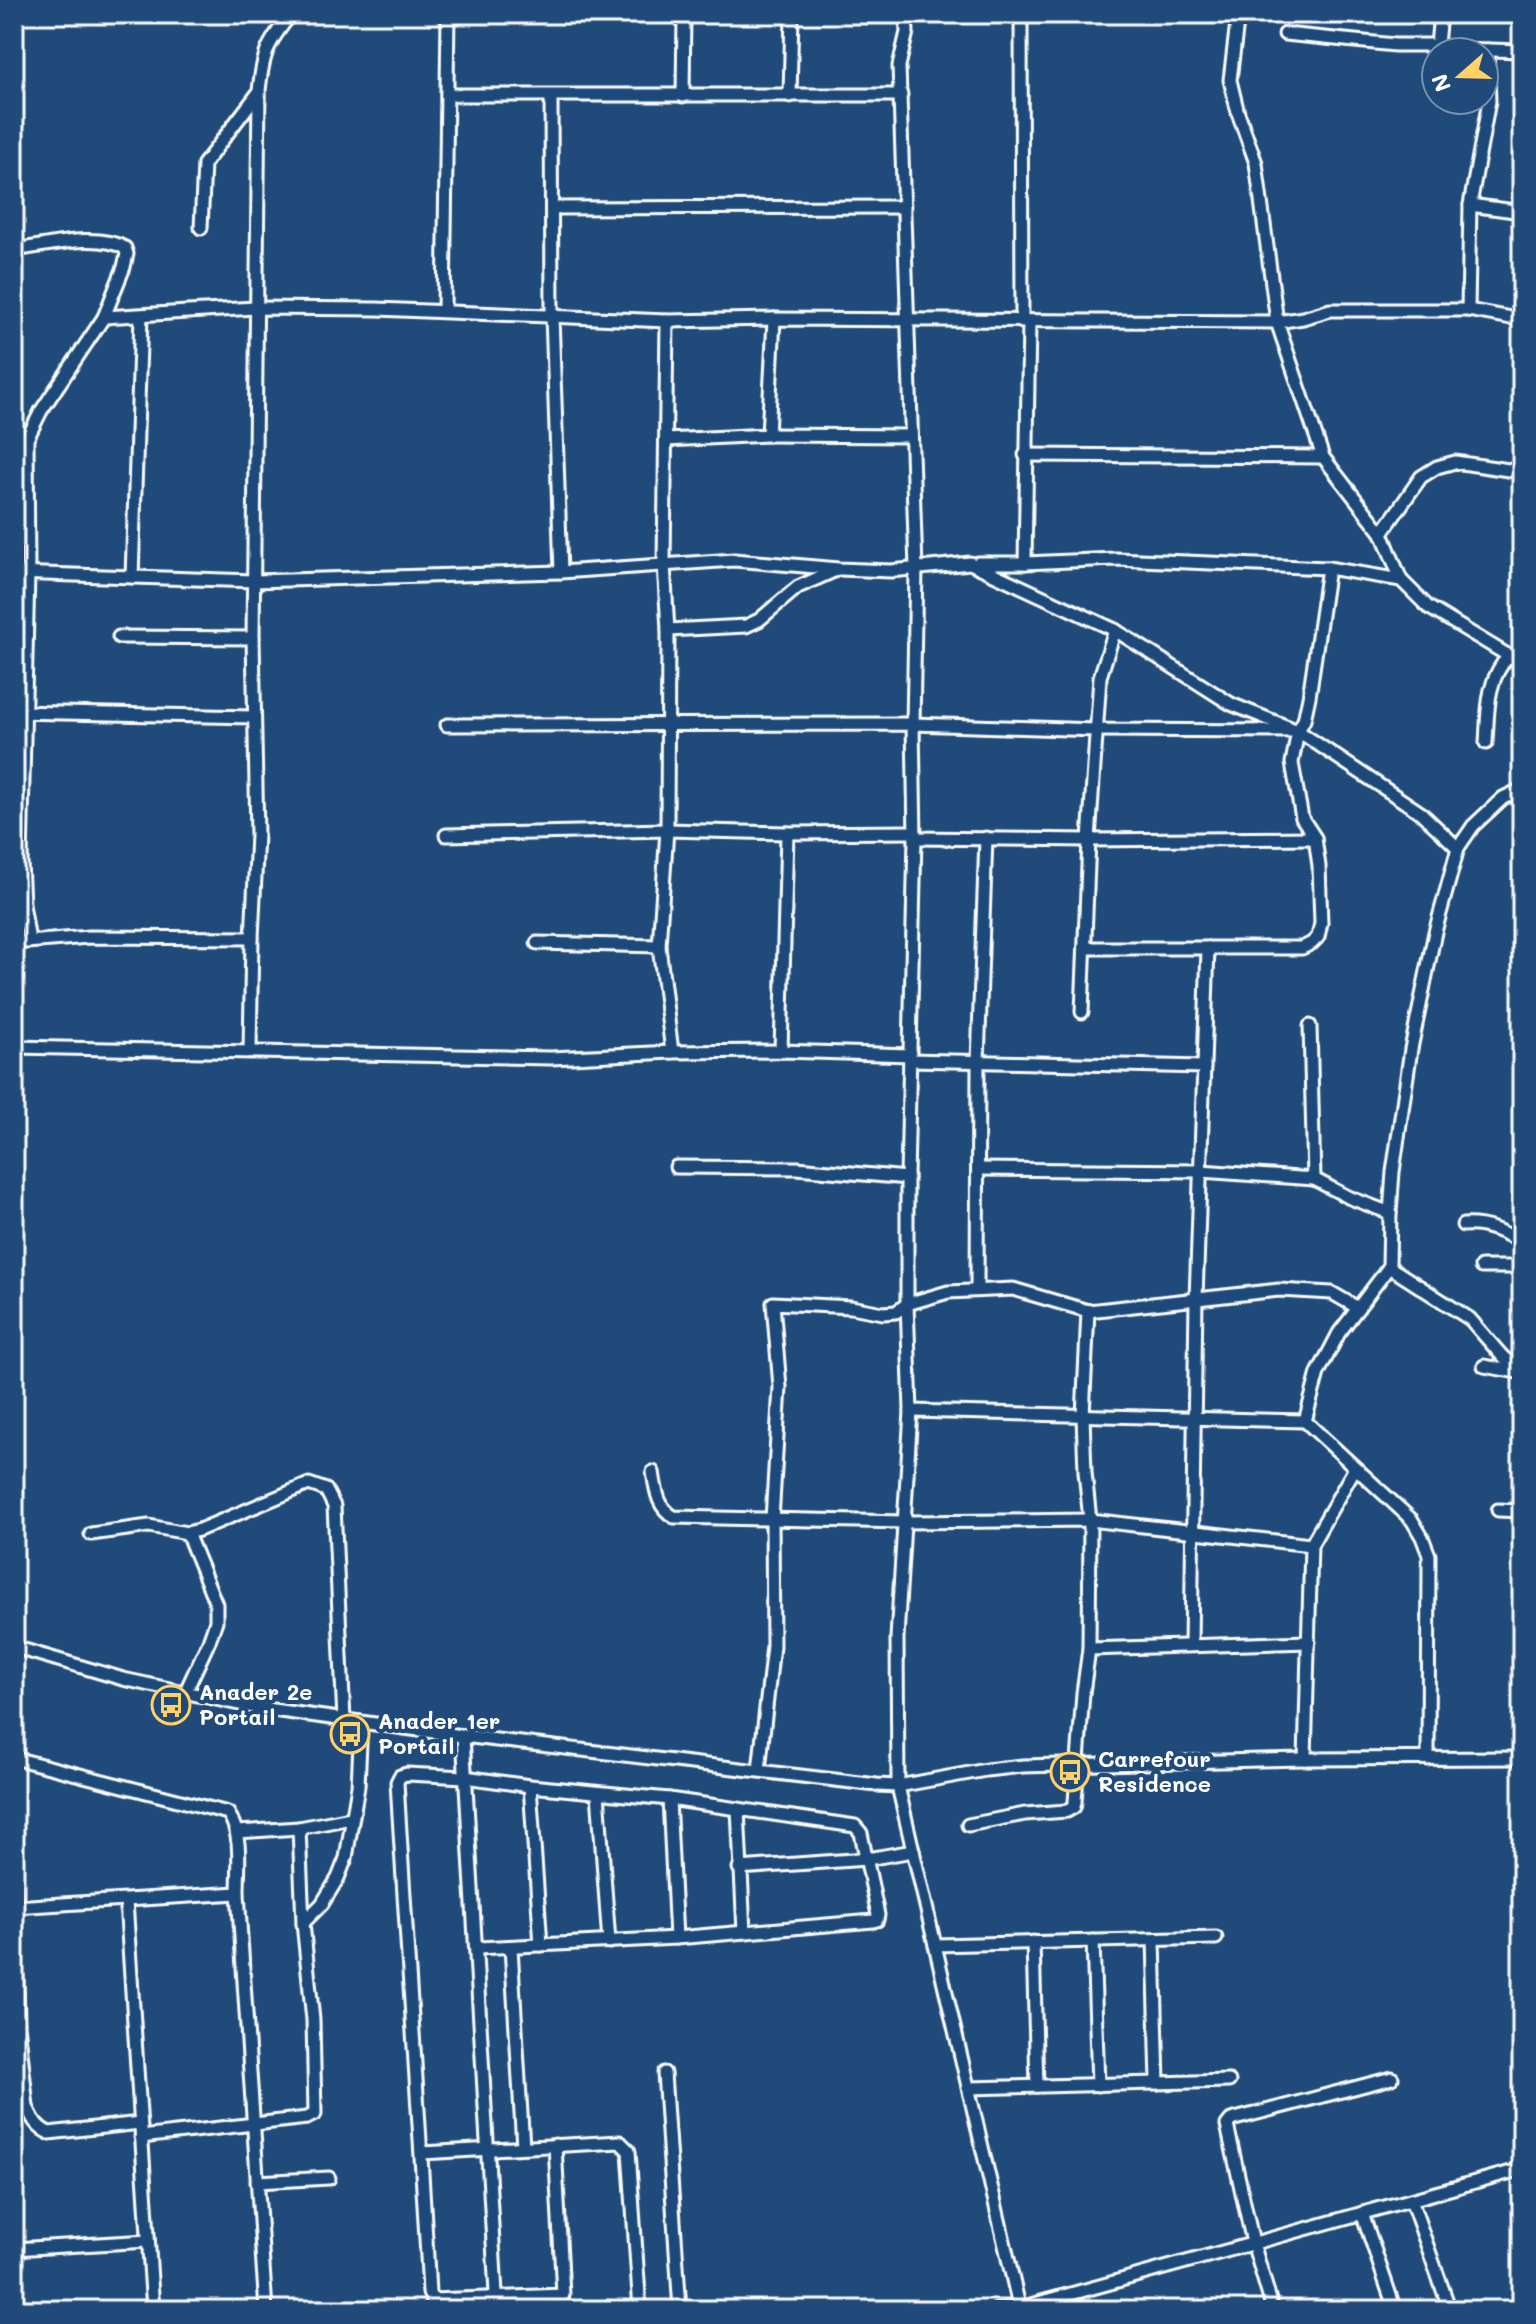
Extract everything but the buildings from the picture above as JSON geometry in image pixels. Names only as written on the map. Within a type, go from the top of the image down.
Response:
[{"type":"street","points":[[250,1051],[257,835],[253,638],[259,91],[261,67],[269,42],[291,14]]},
{"type":"street","points":[[444,311],[448,14]]},
{"type":"street","points":[[683,96],[684,14]]},
{"type":"street","points":[[790,96],[792,14]]},
{"type":"street","points":[[906,14],[907,32],[899,66],[916,569],[907,1178],[911,1411],[897,1638],[898,1786],[1020,2309]]},
{"type":"street","points":[[1021,14],[1025,563]]},
{"type":"street","points":[[1238,14],[1230,80],[1256,163],[1277,322],[1323,457],[1382,533],[1401,580],[1428,607],[1522,661]]},
{"type":"street","points":[[1438,36],[1440,14]]},
{"type":"street","points":[[1285,34],[1420,45]]},
{"type":"street","points":[[1500,50],[1522,51]]},
{"type":"street","points":[[201,228],[204,164],[259,91]]},
{"type":"street","points":[[447,95],[901,95]]},
{"type":"street","points":[[551,96],[552,316],[561,572]]},
{"type":"street","points":[[1468,310],[1470,205],[1487,116]]},
{"type":"street","points":[[1470,205],[1522,212]]},
{"type":"street","points":[[552,208],[904,207]]},
{"type":"street","points":[[14,250],[100,240],[116,243],[125,248],[127,254],[104,317],[41,411],[27,439],[28,574],[20,712],[19,824],[23,904],[29,941]]},
{"type":"street","points":[[104,317],[255,308],[444,311],[667,321],[1277,322],[1330,310],[1468,310],[1522,320]]},
{"type":"street","points":[[132,577],[141,316]]},
{"type":"street","points":[[768,435],[774,319]]},
{"type":"street","points":[[667,321],[664,564],[668,630],[667,830],[659,946],[672,1052]]},
{"type":"street","points":[[666,440],[768,435],[911,436]]},
{"type":"street","points":[[14,442],[27,439]]},
{"type":"street","points":[[1025,455],[1323,457]]},
{"type":"street","points":[[1382,533],[1421,477],[1437,467],[1455,462],[1522,472]]},
{"type":"street","points":[[14,573],[254,581],[561,572],[734,560],[891,571],[970,563],[1116,559],[1328,568],[1401,580]]},
{"type":"street","points":[[970,563],[1115,630],[1231,704],[1298,731],[1421,813],[1458,848]]},
{"type":"street","points":[[1085,948],[1302,948],[1318,937],[1321,923],[1315,838],[1302,818],[1292,763],[1309,697],[1328,568]]},
{"type":"street","points":[[668,630],[746,626],[759,620],[798,587],[839,569]]},
{"type":"street","points":[[1082,1012],[1100,677],[1115,630]]},
{"type":"street","points":[[119,637],[253,638]]},
{"type":"street","points":[[1486,743],[1492,682],[1498,667],[1509,656]]},
{"type":"street","points":[[20,712],[254,717]]},
{"type":"street","points":[[447,725],[913,724],[1096,730],[1298,731]]},
{"type":"street","points":[[1305,1421],[1318,1373],[1339,1333],[1389,1267],[1393,1172],[1411,1049],[1435,932],[1458,848],[1473,826],[1503,798],[1522,789]]},
{"type":"street","points":[[446,835],[667,830],[1089,840],[1315,838]]},
{"type":"street","points":[[781,1051],[787,833]]},
{"type":"street","points":[[977,1289],[978,1062],[986,838]]},
{"type":"street","points":[[14,943],[89,937],[252,938]]},
{"type":"street","points":[[537,943],[659,946]]},
{"type":"street","points":[[1191,1645],[1196,1299],[1208,948]]},
{"type":"street","points":[[1310,1026],[1314,1179]]},
{"type":"street","points":[[14,1047],[551,1058],[781,1051],[978,1062],[1204,1067]]},
{"type":"street","points":[[676,1167],[797,1168],[907,1178]]},
{"type":"street","points":[[978,1169],[1201,1171],[1314,1179],[1348,1197],[1390,1213]]},
{"type":"street","points":[[1463,1225],[1485,1226],[1522,1243]]},
{"type":"street","points":[[1389,1267],[1470,1319],[1520,1374]]},
{"type":"street","points":[[1481,1267],[1522,1267]]},
{"type":"street","points":[[759,1770],[773,1646],[772,1519],[780,1387],[773,1303],[851,1307],[883,1313],[896,1312],[907,1304],[948,1292],[1013,1289],[1088,1311],[1279,1290],[1332,1293],[1358,1308]]},
{"type":"street","points":[[968,1825],[1025,1814],[1067,1811],[1074,1807],[1089,1649],[1090,1520],[1083,1416],[1088,1311]]},
{"type":"street","points":[[1484,1366],[1520,1374]]},
{"type":"street","points":[[911,1411],[1305,1421],[1412,1520],[1429,1555],[1428,1759]]},
{"type":"street","points":[[1305,1759],[1311,1545],[1355,1468]]},
{"type":"street","points":[[653,1472],[663,1511],[674,1517],[905,1522],[1090,1520],[1311,1545]]},
{"type":"street","points":[[91,1534],[149,1526],[187,1533],[309,1484],[326,1490],[334,1506],[344,1720]]},
{"type":"street","points":[[1498,1510],[1522,1511]]},
{"type":"street","points":[[185,1693],[216,1621],[216,1604],[187,1533]]},
{"type":"street","points":[[1089,1649],[1309,1642]]},
{"type":"street","points":[[14,1647],[123,1679],[258,1708],[463,1736],[898,1786],[1023,1766],[1305,1759],[1522,1758]]},
{"type":"street","points":[[303,1923],[322,1904],[346,1858],[358,1786],[361,1722]]},
{"type":"street","points":[[463,1736],[496,2304]]},
{"type":"street","points":[[14,1758],[228,1813],[234,1822],[266,2310]]},
{"type":"street","points":[[477,1948],[676,1938],[877,1920],[861,1833],[855,1826],[669,1799],[465,1777],[400,1776],[397,1782],[429,2297],[432,2300],[496,2304],[563,2295],[555,2145]]},
{"type":"street","points":[[530,1786],[541,1945]]},
{"type":"street","points":[[598,1793],[609,1942]]},
{"type":"street","points":[[669,1799],[676,1938]]},
{"type":"street","points":[[738,1809],[744,1932]]},
{"type":"street","points":[[237,1832],[299,1828],[351,1818]]},
{"type":"street","points":[[141,2137],[307,2118],[315,2114],[313,2020],[303,1923],[299,1828]]},
{"type":"street","points":[[739,1868],[867,1859],[913,1851]]},
{"type":"street","points":[[14,1882],[16,2024],[27,2107],[38,2128],[49,2133],[140,2123]]},
{"type":"street","points":[[14,1907],[238,1893]]},
{"type":"street","points":[[126,1901],[153,2310]]},
{"type":"street","points":[[935,1945],[1216,1938]]},
{"type":"street","points":[[1154,1940],[1158,2083]]},
{"type":"street","points":[[1093,1941],[1098,2085]]},
{"type":"street","points":[[1033,1942],[1037,2086]]},
{"type":"street","points":[[511,1947],[523,2147]]},
{"type":"street","points":[[664,2073],[680,2310]]},
{"type":"street","points":[[1273,2310],[1253,2243],[1227,2125],[1392,2078]]},
{"type":"street","points":[[968,2088],[1229,2081]]},
{"type":"street","points":[[422,2153],[620,2142],[629,2151],[640,2310]]},
{"type":"street","points":[[996,2310],[1020,2309],[1522,2169]]},
{"type":"street","points":[[257,2182],[329,2178]]},
{"type":"street","points":[[1411,2200],[1450,2310]]},
{"type":"street","points":[[1362,2213],[1395,2310]]},
{"type":"street","points":[[14,2249],[148,2241]]},
{"type":"place","name":"Anader 2e Portail","points":[[171,1705]]},
{"type":"place","name":"Anader 1er Portail","points":[[350,1734]]},
{"type":"place","name":"Carrefour Residence","points":[[1070,1772]]}]
